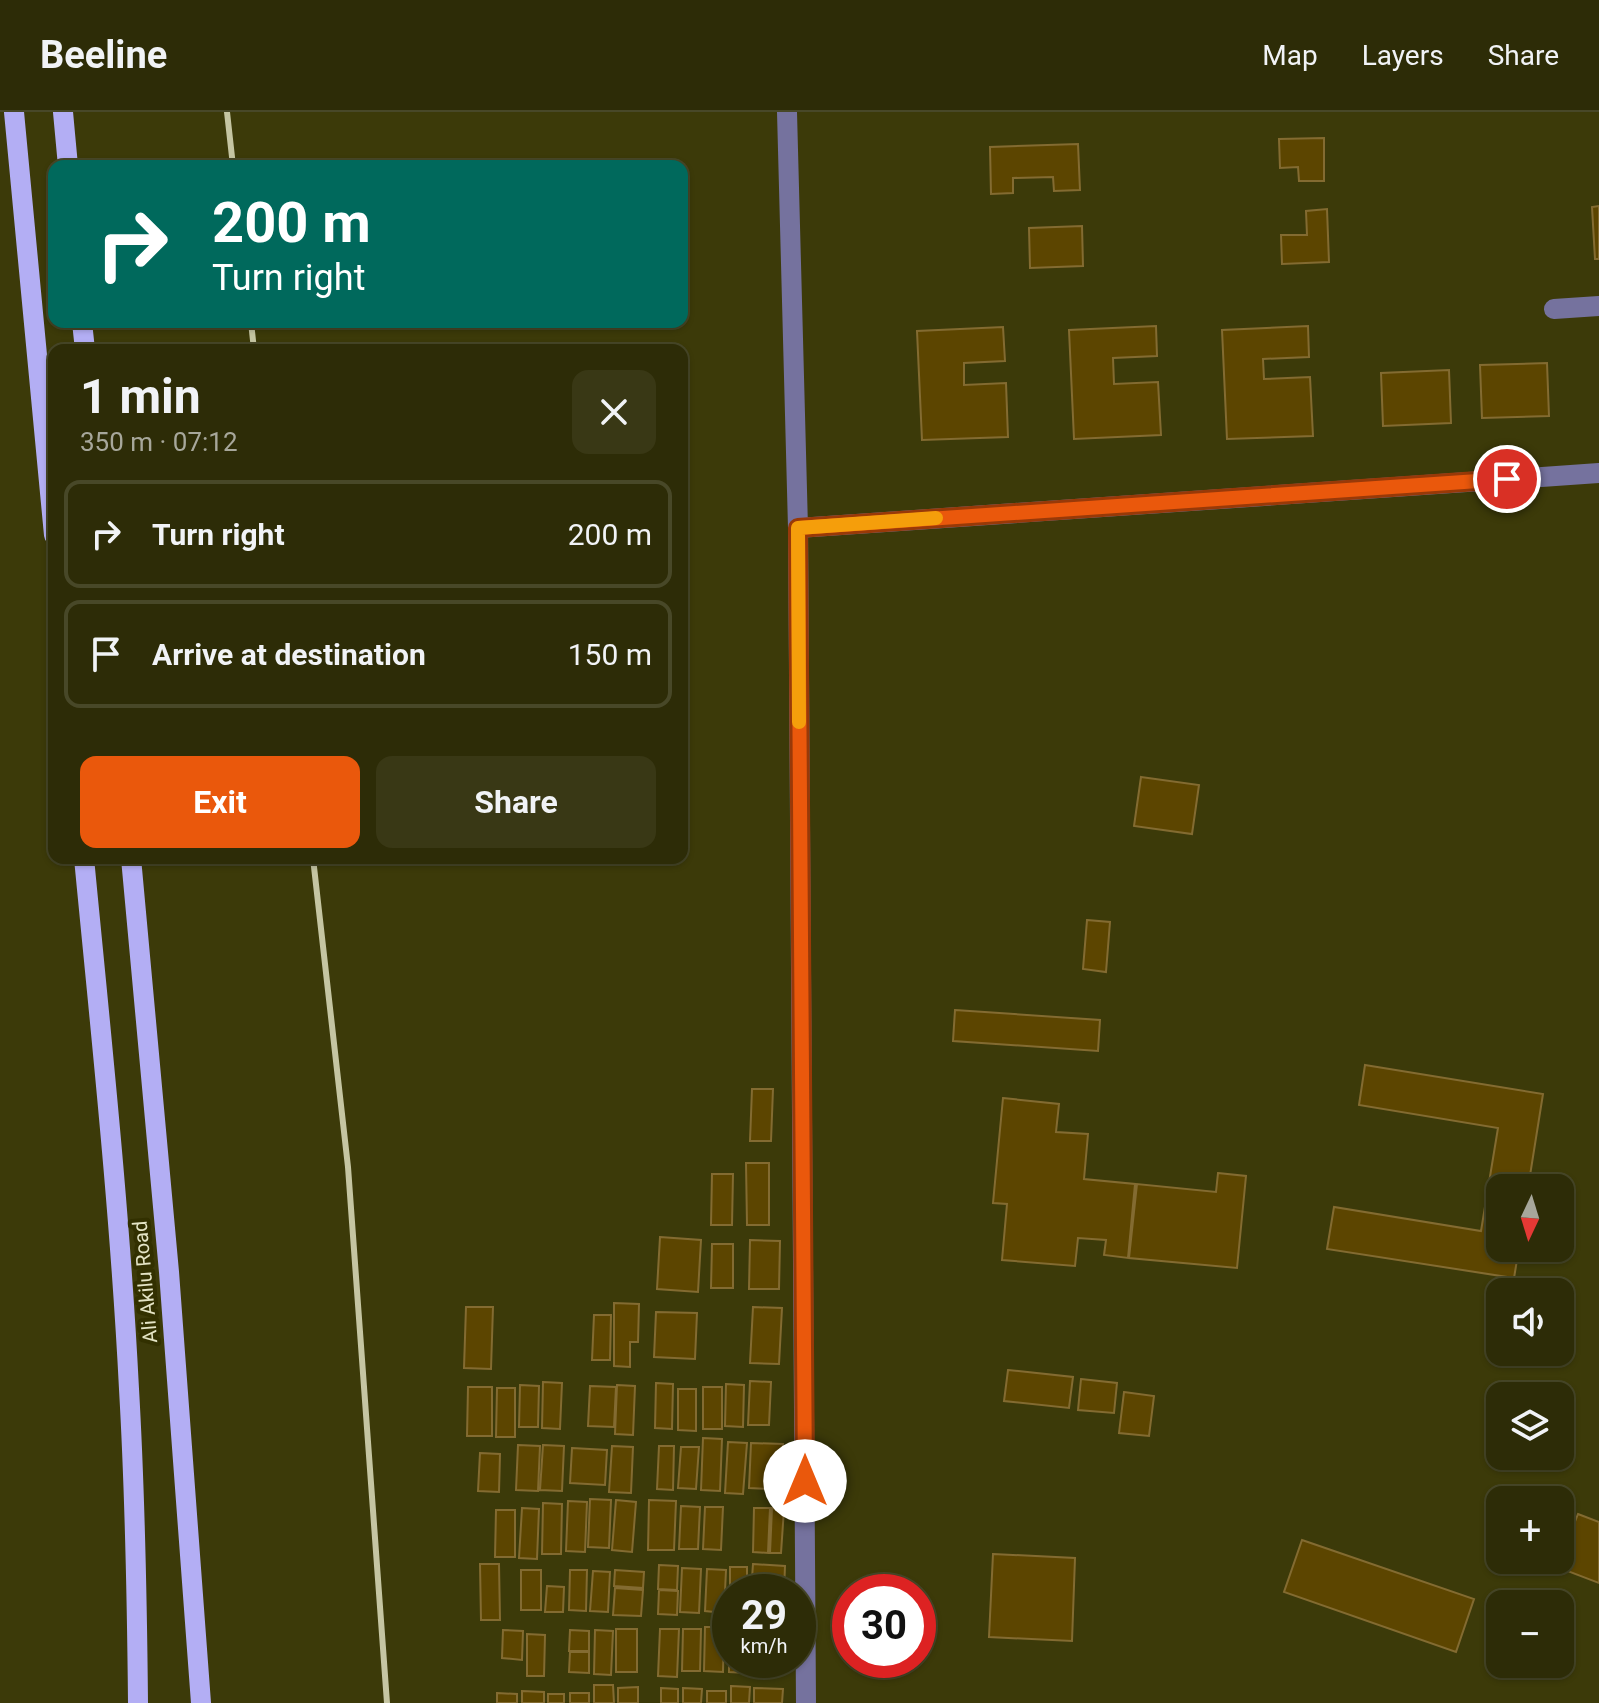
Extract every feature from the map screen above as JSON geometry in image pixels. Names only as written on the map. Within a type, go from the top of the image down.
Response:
[{"type":"main road","points":[[14,112],[48,472]]},
{"type":"main road","points":[[63,112],[67,160]]},
{"type":"main road","name":"Ali Akilu Road","points":[[85,864],[113,1164],[129,1387],[138,1703]]},
{"type":"main road","name":"Ali Akilu Road","points":[[132,864],[169,1272],[201,1703]]},
{"type":"street","points":[[787,112],[798,528],[806,1703]]},
{"type":"street","points":[[1554,309],[1599,306]]},
{"type":"street","points":[[798,528],[1599,473]]},
{"type":"building","points":[[1324,138],[1324,181],[1299,181],[1298,167],[1280,168],[1279,139]]},
{"type":"building","points":[[1078,144],[1080,190],[1054,191],[1053,177],[1013,178],[1013,193],[991,194],[990,147]]},
{"type":"building","points":[[1599,206],[1599,259],[1595,259],[1592,207]]},
{"type":"building","points":[[1327,209],[1329,262],[1282,264],[1281,235],[1307,235],[1306,211]]},
{"type":"building","points":[[1082,226],[1083,266],[1030,268],[1029,228]]},
{"type":"building","points":[[1156,326],[1157,356],[1113,358],[1114,384],[1158,382],[1161,435],[1074,439],[1069,330]]},
{"type":"building","points":[[1308,326],[1309,357],[1263,359],[1264,379],[1310,377],[1313,436],[1227,439],[1222,330]]},
{"type":"building","points":[[1003,327],[1005,361],[964,363],[964,385],[1006,383],[1008,437],[922,440],[917,331]]},
{"type":"building","points":[[1547,363],[1549,416],[1482,418],[1480,365]]},
{"type":"building","points":[[1449,370],[1451,423],[1383,426],[1381,373]]},
{"type":"building","points":[[1141,777],[1199,785],[1192,834],[1134,826]]},
{"type":"building","points":[[1087,920],[1110,922],[1106,972],[1083,969]]},
{"type":"building","points":[[955,1010],[1100,1020],[1098,1051],[953,1041]]},
{"type":"building","points":[[1365,1065],[1543,1094],[1530,1174],[1490,1174],[1498,1128],[1359,1105]]},
{"type":"building","points":[[752,1089],[773,1089],[771,1141],[750,1141]]},
{"type":"building","points":[[1003,1098],[1059,1104],[1056,1132],[1088,1134],[1084,1179],[1135,1184],[1128,1258],[1104,1255],[1106,1240],[1078,1238],[1075,1266],[1002,1260],[1007,1204],[993,1203]]},
{"type":"building","points":[[746,1163],[769,1163],[769,1225],[747,1225]]},
{"type":"building","points":[[1218,1173],[1246,1176],[1237,1268],[1129,1258],[1137,1184],[1216,1192]]},
{"type":"building","points":[[712,1174],[733,1174],[732,1225],[711,1225]]},
{"type":"building","points":[[1486,1201],[1486,1262],[1517,1262],[1514,1278],[1327,1249],[1334,1207],[1481,1231]]},
{"type":"building","points":[[660,1237],[701,1240],[698,1292],[657,1289]]},
{"type":"building","points":[[750,1240],[780,1241],[779,1289],[749,1289]]},
{"type":"building","points":[[712,1244],[733,1244],[733,1288],[711,1288]]},
{"type":"building","points":[[614,1303],[639,1304],[638,1342],[630,1342],[630,1367],[614,1366]]},
{"type":"building","points":[[466,1307],[493,1307],[491,1369],[464,1368]]},
{"type":"building","points":[[753,1307],[782,1308],[779,1364],[750,1363]]},
{"type":"building","points":[[656,1312],[697,1313],[695,1359],[654,1357]]},
{"type":"building","points":[[594,1315],[611,1315],[610,1360],[592,1360]]},
{"type":"building","points":[[1008,1370],[1073,1377],[1069,1408],[1004,1401]]},
{"type":"building","points":[[1081,1379],[1117,1383],[1114,1413],[1078,1410]]},
{"type":"building","points":[[750,1381],[771,1382],[769,1425],[748,1425]]},
{"type":"building","points":[[543,1382],[562,1383],[560,1429],[542,1428]]},
{"type":"building","points":[[656,1383],[673,1384],[672,1429],[655,1428]]},
{"type":"building","points":[[726,1384],[744,1385],[743,1427],[725,1426]]},
{"type":"building","points":[[520,1385],[539,1386],[538,1427],[519,1427]]},
{"type":"building","points":[[617,1385],[635,1386],[633,1435],[615,1434]]},
{"type":"building","points":[[590,1386],[616,1387],[614,1427],[588,1426]]},
{"type":"building","points":[[468,1387],[492,1387],[492,1436],[467,1436]]},
{"type":"building","points":[[703,1387],[722,1387],[722,1429],[703,1429]]},
{"type":"building","points":[[497,1388],[515,1388],[515,1437],[496,1437]]},
{"type":"building","points":[[678,1389],[696,1389],[696,1431],[678,1430]]},
{"type":"building","points":[[1124,1392],[1154,1396],[1149,1436],[1119,1433]]},
{"type":"building","points":[[703,1438],[722,1439],[720,1491],[701,1490]]},
{"type":"building","points":[[728,1442],[747,1443],[743,1494],[725,1493]]},
{"type":"building","points":[[751,1443],[783,1444],[780,1485],[769,1485],[768,1489],[749,1488]]},
{"type":"building","points":[[518,1445],[540,1446],[538,1491],[516,1490]]},
{"type":"building","points":[[543,1445],[564,1446],[562,1491],[540,1490]]},
{"type":"building","points":[[612,1446],[633,1447],[631,1493],[609,1492]]},
{"type":"building","points":[[659,1446],[674,1446],[673,1490],[657,1489]]},
{"type":"building","points":[[681,1447],[699,1447],[696,1489],[678,1488]]},
{"type":"building","points":[[572,1448],[607,1450],[605,1485],[570,1483]]},
{"type":"building","points":[[480,1453],[500,1454],[499,1492],[478,1491]]},
{"type":"building","points":[[590,1499],[611,1500],[609,1548],[588,1547]]},
{"type":"building","points":[[616,1500],[636,1502],[632,1552],[612,1550]]},
{"type":"building","points":[[649,1500],[676,1501],[674,1550],[648,1550]]},
{"type":"building","points":[[568,1501],[587,1502],[585,1552],[566,1551]]},
{"type":"building","points":[[543,1503],[562,1504],[561,1554],[542,1554]]},
{"type":"building","points":[[681,1506],[700,1507],[698,1549],[679,1549]]},
{"type":"building","points":[[705,1507],[723,1507],[721,1550],[703,1549]]},
{"type":"building","points":[[522,1508],[539,1509],[537,1559],[519,1558]]},
{"type":"building","points":[[754,1508],[770,1508],[768,1553],[753,1552]]},
{"type":"building","points":[[772,1508],[784,1509],[781,1553],[770,1553]]},
{"type":"building","points":[[496,1510],[515,1510],[515,1557],[495,1557]]},
{"type":"building","points":[[1578,1514],[1599,1522],[1599,1583],[1574,1573],[1574,1524]]},
{"type":"building","points":[[1302,1540],[1474,1599],[1456,1652],[1284,1592]]},
{"type":"building","points":[[993,1554],[1075,1558],[1072,1641],[989,1637]]},
{"type":"building","points":[[480,1564],[499,1564],[500,1620],[481,1620]]},
{"type":"building","points":[[753,1564],[785,1566],[785,1574],[752,1574]]},
{"type":"building","points":[[659,1565],[678,1566],[677,1590],[658,1589]]},
{"type":"building","points":[[730,1567],[747,1567],[747,1574],[730,1574]]},
{"type":"building","points":[[682,1568],[701,1569],[699,1613],[680,1612]]},
{"type":"building","points":[[707,1569],[726,1570],[726,1574],[712,1574],[712,1612],[705,1611]]},
{"type":"building","points":[[521,1570],[541,1570],[541,1610],[521,1610]]},
{"type":"building","points":[[570,1570],[587,1570],[586,1611],[569,1610]]},
{"type":"building","points":[[615,1570],[644,1572],[643,1588],[614,1586]]},
{"type":"building","points":[[593,1571],[610,1572],[608,1612],[590,1611]]},
{"type":"building","points":[[547,1586],[564,1587],[563,1612],[545,1612]]},
{"type":"building","points":[[615,1588],[643,1590],[641,1616],[613,1615]]},
{"type":"building","points":[[659,1590],[678,1591],[677,1615],[658,1614]]},
{"type":"building","points":[[705,1627],[712,1627],[712,1671],[704,1671]]},
{"type":"building","points":[[616,1629],[637,1629],[637,1672],[616,1672]]},
{"type":"building","points":[[660,1629],[679,1629],[677,1677],[658,1676]]},
{"type":"building","points":[[683,1629],[701,1629],[700,1671],[682,1671]]},
{"type":"building","points":[[503,1630],[523,1631],[522,1660],[502,1658]]},
{"type":"building","points":[[570,1630],[589,1631],[589,1651],[569,1651]]},
{"type":"building","points":[[595,1630],[613,1631],[611,1675],[594,1674]]},
{"type":"building","points":[[527,1634],[545,1635],[544,1676],[527,1676]]},
{"type":"building","points":[[570,1652],[589,1652],[589,1673],[569,1672]]},
{"type":"building","points":[[594,1685],[613,1685],[614,1703],[594,1703]]},
{"type":"building","points":[[731,1686],[750,1687],[749,1703],[731,1703]]},
{"type":"building","points":[[638,1687],[638,1703],[618,1703],[618,1688]]},
{"type":"building","points":[[661,1688],[678,1689],[678,1703],[661,1703]]},
{"type":"building","points":[[683,1688],[702,1689],[701,1703],[683,1703]]},
{"type":"building","points":[[754,1688],[783,1689],[782,1703],[754,1703]]},
{"type":"building","points":[[522,1691],[544,1692],[544,1703],[522,1703]]},
{"type":"building","points":[[707,1691],[726,1691],[726,1703],[707,1703]]},
{"type":"building","points":[[497,1693],[517,1694],[517,1703],[497,1703]]},
{"type":"building","points":[[570,1693],[589,1693],[589,1703],[570,1703]]},
{"type":"building","points":[[548,1694],[564,1694],[564,1703],[548,1703]]},
{"type":"railway","points":[[227,112],[232,160]]},
{"type":"railway","points":[[252,328],[253,344]]},
{"type":"railway","points":[[314,864],[348,1167],[387,1703]]},
{"type":"slow traffic","points":[[799,722],[798,528],[936,518]]},
{"type":"route","points":[[805,1481],[798,528],[1507,479]]}]
